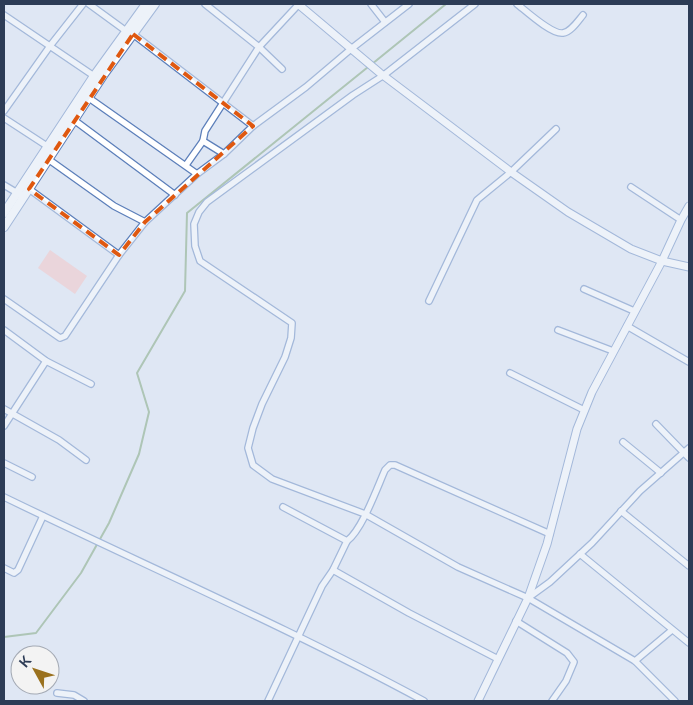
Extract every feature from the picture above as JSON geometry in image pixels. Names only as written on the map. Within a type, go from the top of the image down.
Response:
[{"type":"main road","points":[[4,213],[20,195],[29,189],[48,159],[51,148],[89,98],[146,4]]},
{"type":"main road","points":[[4,227],[20,195],[51,148],[94,76],[154,4]]},
{"type":"street","points":[[4,111],[50,46],[83,4]]},
{"type":"street","points":[[90,4],[130,32],[253,126]]},
{"type":"street","points":[[205,4],[259,47],[282,69]]},
{"type":"street","points":[[186,165],[203,141],[205,131],[259,47],[299,4],[382,74],[511,172],[568,212],[631,249],[662,261],[689,267]]},
{"type":"street","points":[[371,4],[385,22]]},
{"type":"street","points":[[4,299],[60,338],[65,336],[118,255],[145,222],[198,174],[224,154],[253,126],[306,87],[352,48],[409,4]]},
{"type":"street","points":[[475,4],[246,176],[219,193],[199,212],[194,224],[195,246],[200,261],[292,323],[292,338],[285,358],[262,404],[248,448],[253,465],[272,479],[365,514],[458,567],[528,598],[635,661],[675,701]]},
{"type":"street","points":[[517,4],[556,33],[564,34],[583,15]]},
{"type":"street","points":[[4,15],[94,76]]},
{"type":"street","points":[[89,98],[198,174]]},
{"type":"street","points":[[4,118],[51,148]]},
{"type":"street","points":[[74,120],[175,195]]},
{"type":"street","points":[[429,301],[477,200],[511,172],[556,129]]},
{"type":"street","points":[[203,141],[224,154]]},
{"type":"street","points":[[48,159],[114,206],[145,222]]},
{"type":"street","points":[[4,185],[20,195]]},
{"type":"street","points":[[631,187],[681,220]]},
{"type":"street","points":[[29,189],[118,255]]},
{"type":"street","points":[[478,701],[528,598],[550,534],[577,429],[584,410],[689,206]]},
{"type":"street","points":[[584,289],[634,311]]},
{"type":"street","points":[[626,326],[689,362]]},
{"type":"street","points":[[4,330],[46,361],[91,384]]},
{"type":"street","points":[[558,330],[614,351]]},
{"type":"street","points":[[4,426],[46,361]]},
{"type":"street","points":[[510,372],[584,410]]},
{"type":"street","points":[[4,409],[59,440],[86,460]]},
{"type":"street","points":[[656,424],[687,450],[689,458]]},
{"type":"street","points":[[623,442],[660,473]]},
{"type":"street","points":[[528,598],[550,582],[660,473],[687,450]]},
{"type":"street","points":[[4,463],[32,477]]},
{"type":"street","points":[[268,701],[322,586],[333,570],[347,541],[351,538],[365,514],[385,470],[390,465],[395,465],[550,534]]},
{"type":"street","points":[[4,497],[183,581],[424,701]]},
{"type":"street","points":[[283,507],[347,541]]},
{"type":"street","points":[[621,511],[689,566]]},
{"type":"street","points":[[4,568],[14,573],[18,570],[43,516]]},
{"type":"street","points":[[580,554],[689,643]]},
{"type":"street","points":[[333,570],[408,613],[498,659]]},
{"type":"street","points":[[516,621],[567,653],[574,662],[566,681],[552,701]]},
{"type":"street","points":[[635,661],[672,630]]},
{"type":"street","points":[[60,693],[74,695],[84,701]]},
{"type":"highlighted area","points":[[133,34],[253,126],[145,222],[119,255],[29,189]]},
{"type":"shaded area","points":[[50,250],[87,276],[75,294],[38,268]]},
{"type":"waterway","points":[[372,64],[446,4]]},
{"type":"waterway","points":[[4,637],[36,633],[81,573],[109,523],[139,454],[149,412],[137,373],[185,291],[187,213],[368,67]]}]
